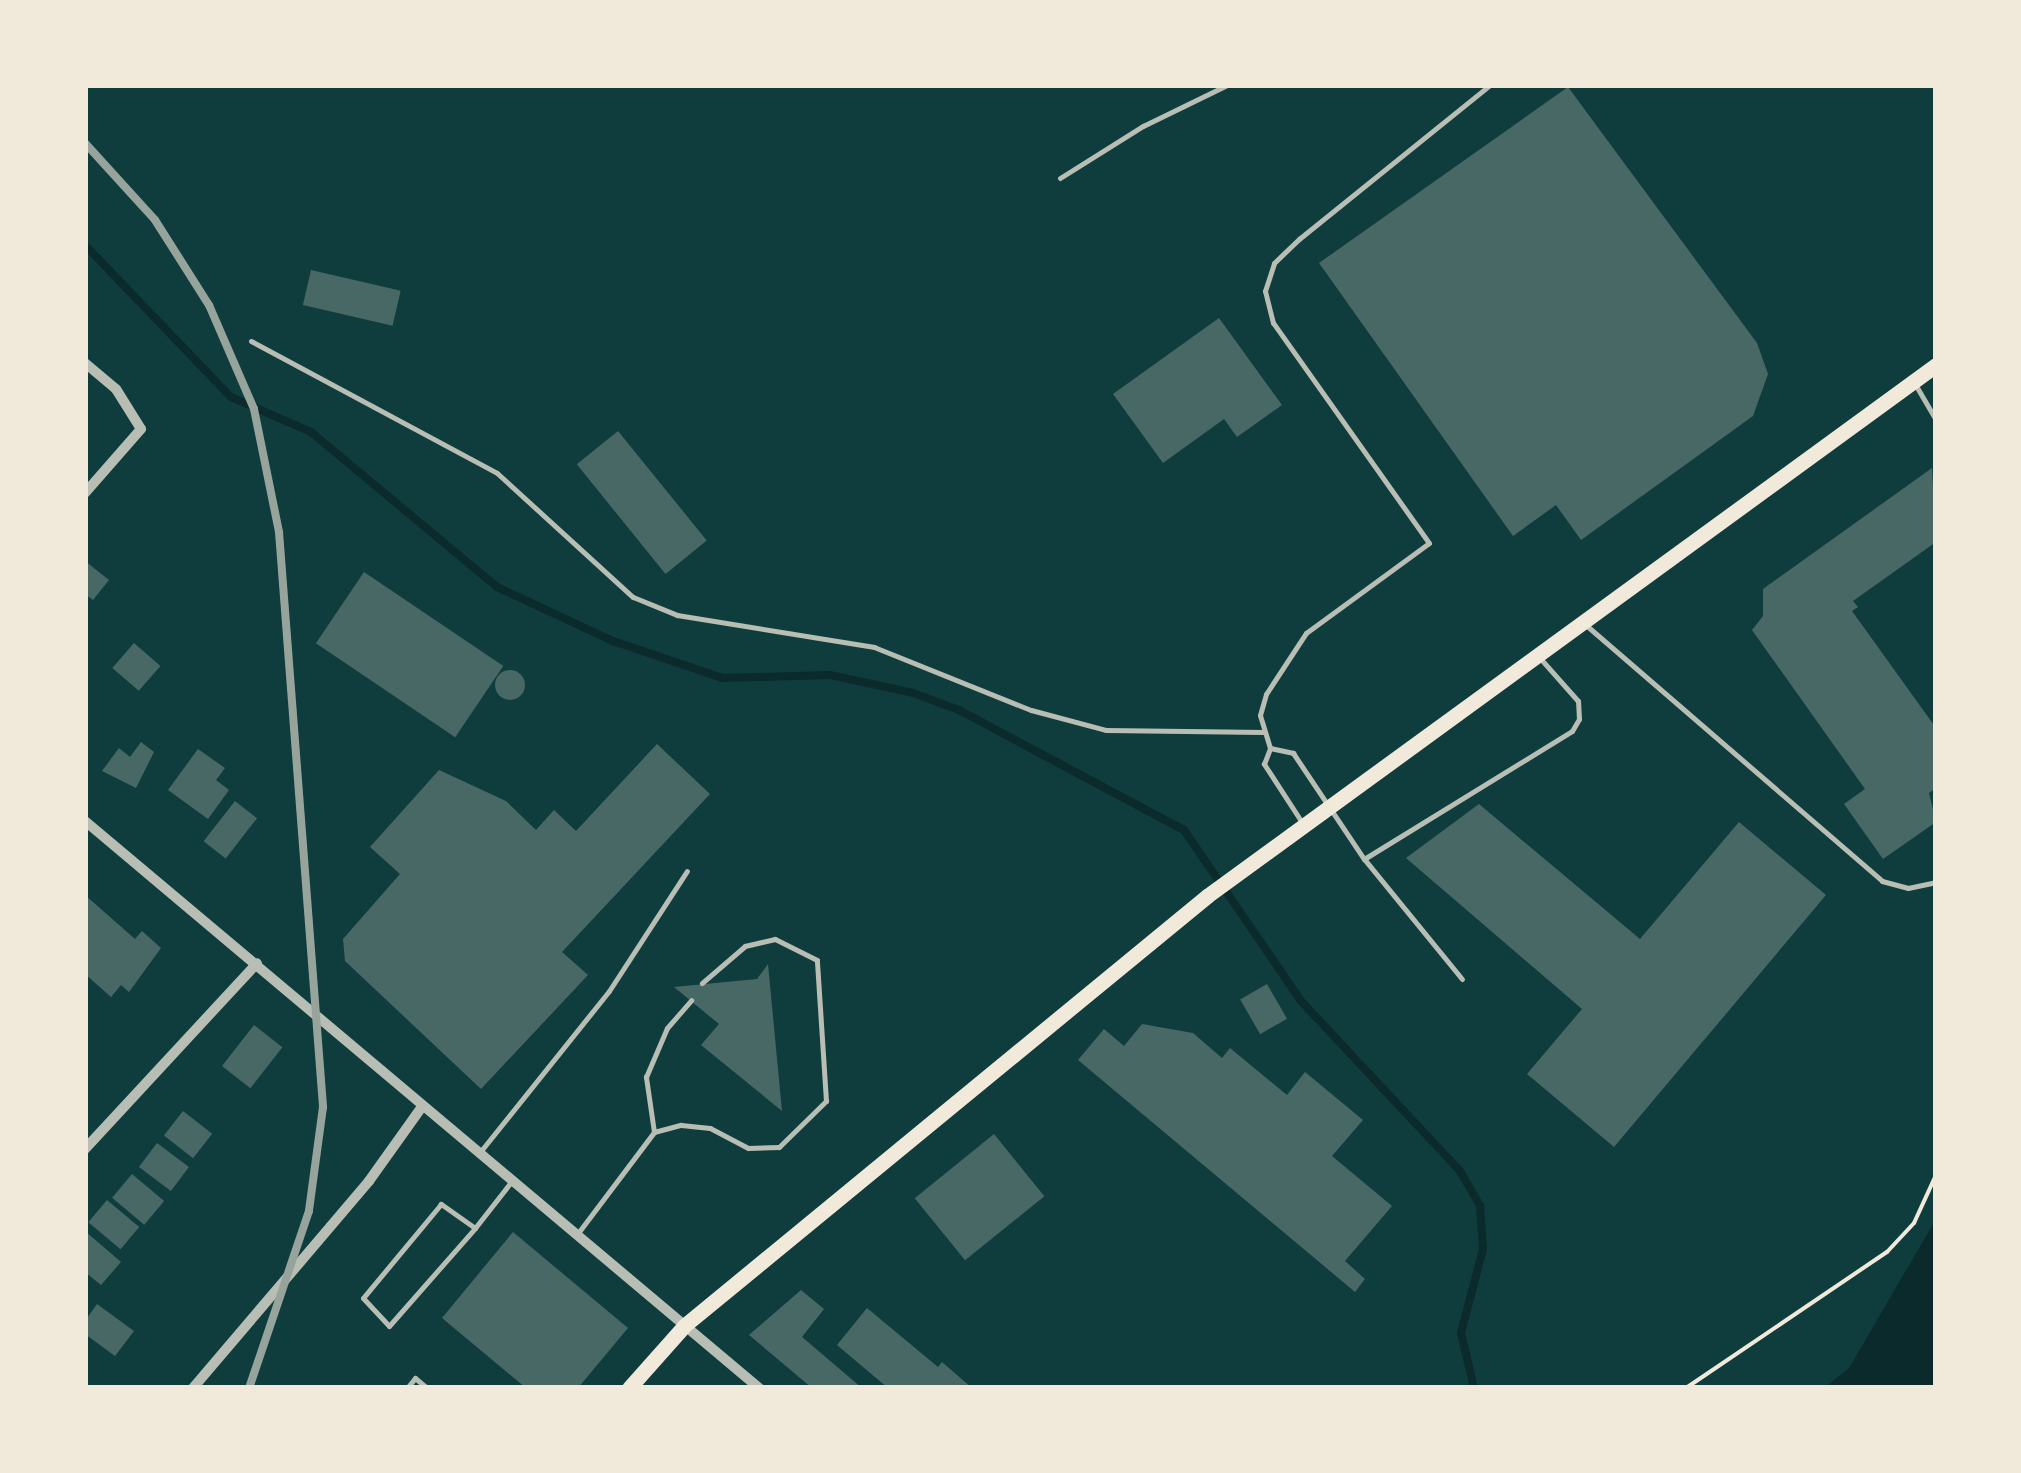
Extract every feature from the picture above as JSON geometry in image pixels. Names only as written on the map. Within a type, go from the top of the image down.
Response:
[{"type":"main road","points":[[629,1388],[685,1324],[1206,896],[1534,652],[1936,365]]},
{"type":"street","points":[[85,362],[116,389],[142,428],[85,493]]},
{"type":"street","points":[[85,821],[257,963],[421,1108],[759,1388]]},
{"type":"street","points":[[85,1149],[257,963]]},
{"type":"street","points":[[193,1388],[368,1181],[421,1108]]},
{"type":"lane","points":[[1060,178],[1143,126],[1226,85]]},
{"type":"lane","points":[[1302,824],[1264,764],[1270,748],[1260,715],[1266,694],[1306,633],[1429,543],[1273,322],[1264,291],[1274,263],[1490,85]]},
{"type":"lane","points":[[251,341],[498,473],[633,597],[678,615],[874,647],[1031,710],[1106,730],[1264,732]]},
{"type":"lane","points":[[1913,381],[1936,420]]},
{"type":"lane","points":[[1581,620],[1882,881],[1908,888],[1936,882]]},
{"type":"lane","points":[[1364,858],[1572,730],[1578,702],[1534,652]]},
{"type":"lane","points":[[1270,748],[1293,753],[1364,858],[1462,979]]},
{"type":"lane","points":[[478,1154],[608,991],[686,871]]},
{"type":"lane","points":[[576,1236],[654,1132],[681,1125],[710,1128],[748,1148],[778,1147],[826,1100],[818,960],[775,939],[746,946],[702,983]]},
{"type":"lane","points":[[654,1132],[646,1077],[667,1028],[691,1000]]},
{"type":"lane","points":[[475,1228],[441,1204],[362,1298],[389,1326],[475,1228],[511,1182]]},
{"type":"lane","points":[[407,1388],[415,1378],[427,1388]]},
{"type":"path","points":[[1686,1388],[1888,1252],[1914,1223],[1936,1175]]},
{"type":"water","points":[[1936,1219],[1936,1388],[1824,1388],[1849,1368]]},
{"type":"building","points":[[1568,87],[1757,343],[1768,374],[1753,416],[1581,540],[1556,505],[1513,536],[1319,263]]},
{"type":"building","points":[[311,270],[401,291],[393,326],[303,305]]},
{"type":"building","points":[[1219,318],[1282,405],[1237,437],[1224,419],[1163,463],[1113,394]]},
{"type":"building","points":[[618,431],[707,541],[666,574],[577,464]]},
{"type":"building","points":[[1932,468],[1936,542],[1853,601],[1858,607],[1852,611],[1936,728],[1936,788],[1929,793],[1936,822],[1883,859],[1844,804],[1865,789],[1752,630],[1763,616],[1763,589]]},
{"type":"building","points":[[85,561],[109,580],[93,600],[85,594]]},
{"type":"building","points":[[364,572],[503,666],[455,737],[316,643]]},
{"type":"building","points":[[134,643],[160,666],[139,691],[112,668]]},
{"type":"building","points":[[510,670],[521,674],[525,685],[521,696],[510,700],[499,696],[495,685],[499,674]]},
{"type":"building","points":[[141,742],[154,752],[136,788],[102,771],[119,748],[130,757]]},
{"type":"building","points":[[657,744],[710,794],[562,952],[588,975],[481,1089],[345,961],[343,939],[400,874],[370,847],[439,770],[506,801],[536,830],[554,810],[576,831]]},
{"type":"building","points":[[198,749],[225,768],[216,780],[229,790],[208,819],[168,790]]},
{"type":"building","points":[[235,801],[257,818],[226,858],[204,841]]},
{"type":"building","points":[[1479,804],[1640,939],[1739,822],[1826,895],[1614,1147],[1527,1074],[1582,1009],[1406,858]]},
{"type":"building","points":[[85,895],[135,939],[142,931],[161,948],[129,992],[121,985],[111,997],[85,974]]},
{"type":"building","points":[[768,964],[782,1111],[701,1045],[719,1024],[674,987],[757,979]]},
{"type":"building","points":[[1267,984],[1287,1019],[1260,1034],[1240,999]]},
{"type":"building","points":[[1142,1024],[1193,1033],[1222,1058],[1230,1048],[1287,1095],[1305,1072],[1363,1120],[1332,1156],[1392,1206],[1345,1261],[1365,1279],[1355,1292],[1078,1060],[1104,1029],[1124,1046]]},
{"type":"building","points":[[254,1025],[282,1047],[250,1088],[222,1066]]},
{"type":"building","points":[[183,1111],[212,1134],[193,1158],[164,1135]]},
{"type":"building","points":[[994,1134],[1044,1196],[965,1260],[915,1198]]},
{"type":"building","points":[[157,1143],[189,1167],[171,1191],[139,1167]]},
{"type":"building","points":[[132,1174],[164,1201],[144,1225],[112,1198]]},
{"type":"building","points":[[107,1200],[139,1227],[121,1249],[88,1222]]},
{"type":"building","points":[[85,1231],[121,1262],[101,1285],[85,1272]]},
{"type":"building","points":[[513,1232],[628,1328],[578,1388],[526,1388],[442,1318]]},
{"type":"building","points":[[801,1290],[824,1309],[802,1337],[862,1388],[812,1388],[749,1335]]},
{"type":"building","points":[[97,1304],[134,1331],[115,1356],[85,1334],[85,1321]]},
{"type":"building","points":[[867,1308],[938,1367],[942,1362],[972,1388],[888,1388],[837,1345]]},
{"type":"waterway","points":[[85,245],[231,397],[311,432],[497,587],[613,641],[722,678],[830,675],[913,693],[959,710],[1184,830],[1301,1001],[1460,1171],[1480,1205],[1483,1249],[1461,1333],[1474,1388]]},
{"type":"railway","points":[[85,143],[155,220],[209,305],[254,409],[279,532],[323,1107],[309,1211],[249,1388]]}]
